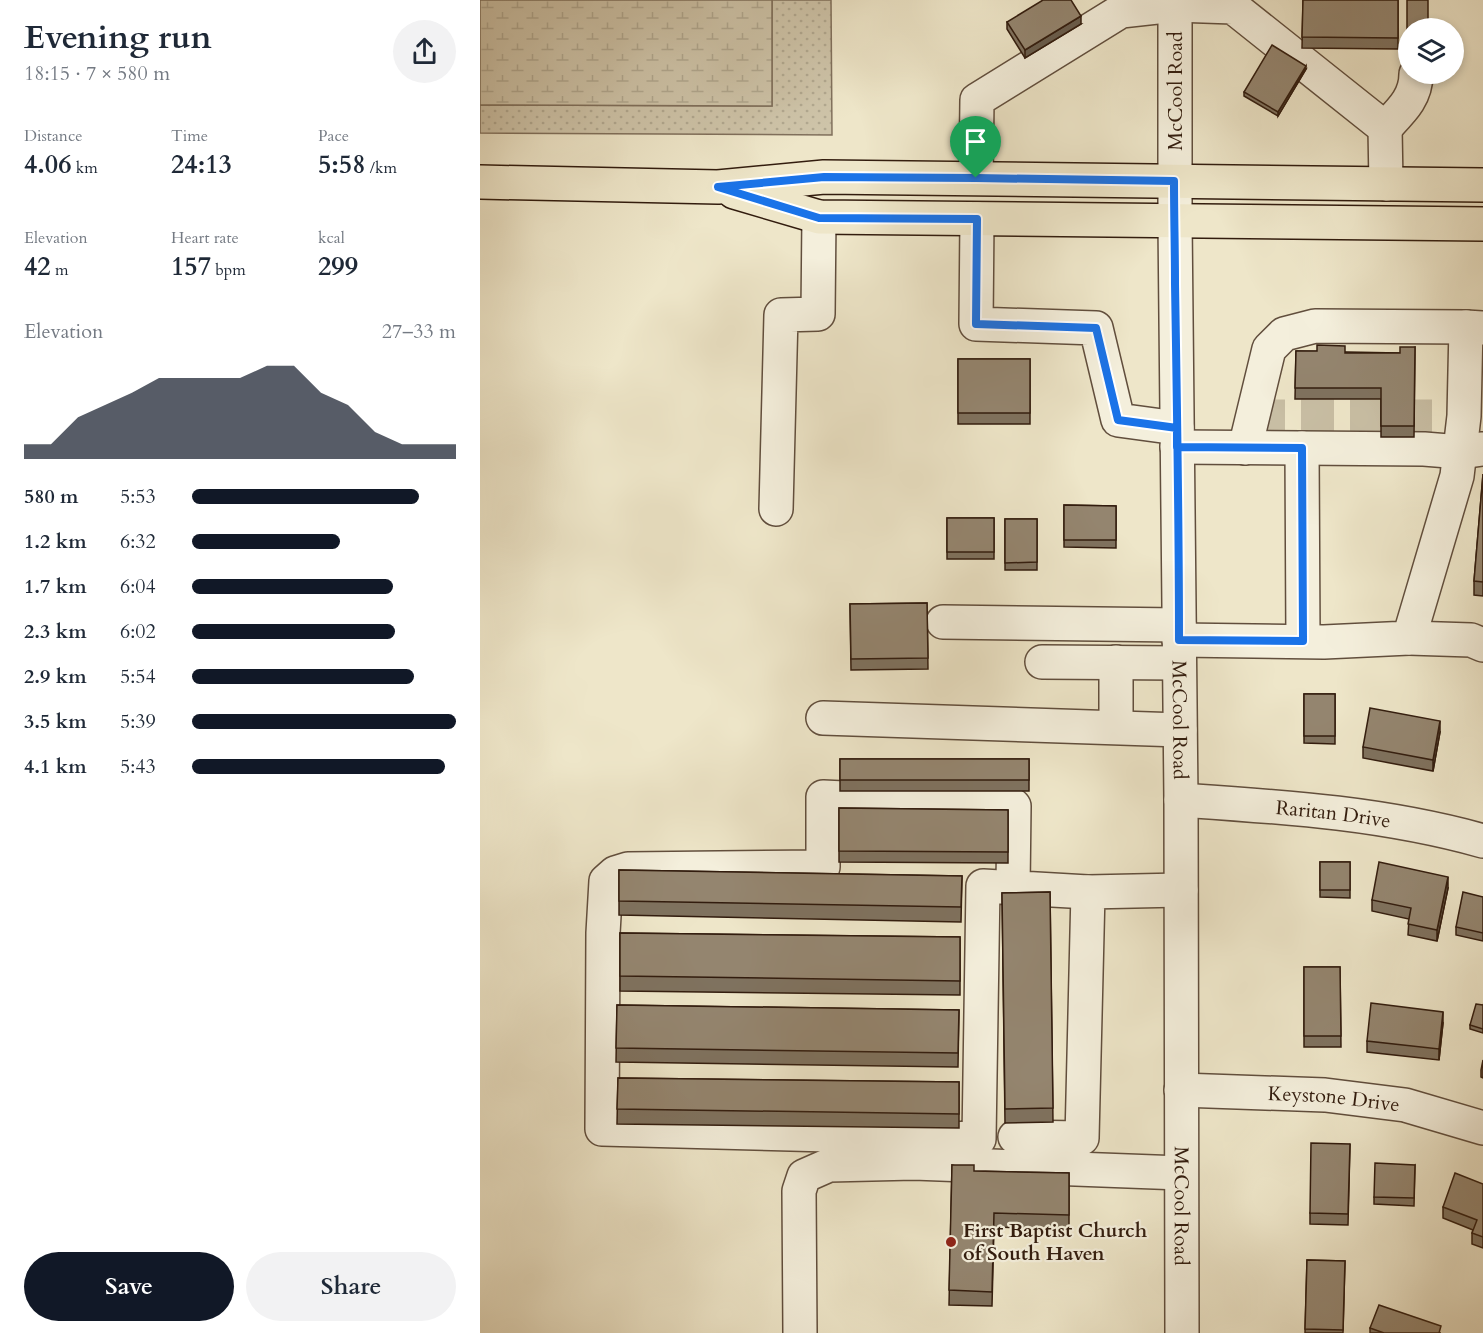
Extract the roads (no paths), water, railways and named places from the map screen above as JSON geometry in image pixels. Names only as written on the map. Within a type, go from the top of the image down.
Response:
[{"type":"main road","points":[[480,182],[718,187],[824,177],[1483,185]]},
{"type":"main road","points":[[718,187],[819,218],[1483,224]]},
{"type":"street","points":[[976,178],[977,100],[1121,11],[1174,2],[1233,4],[1385,128]]},
{"type":"street","name":"McCool Road","points":[[1174,2],[1174,221],[1181,800],[1182,1333]]},
{"type":"street","points":[[1386,184],[1385,128],[1406,107],[1414,93],[1415,84]]},
{"type":"street","points":[[776,508],[781,315],[818,314],[819,218]]},
{"type":"street","points":[[977,219],[976,324],[1096,328],[1118,420],[1177,437],[1245,448],[1472,451]]},
{"type":"street","points":[[1245,448],[1269,349],[1284,334],[1315,326],[1475,328],[1472,451],[1457,476],[1409,638]]},
{"type":"street","points":[[1302,448],[1303,641]]},
{"type":"street","points":[[943,622],[1179,643],[1409,638],[1471,640],[1483,645]]},
{"type":"street","points":[[1042,662],[1116,662],[1179,643]]},
{"type":"street","points":[[1116,662],[1116,727]]},
{"type":"street","points":[[823,718],[1180,730]]},
{"type":"street","points":[[1013,887],[1014,806],[823,797],[823,867],[628,869],[615,873],[606,881],[602,1129],[979,1139],[983,886],[1088,892],[1181,890]]},
{"type":"street","name":"Raritan Drive","points":[[1181,800],[1307,808],[1442,830],[1483,841]]},
{"type":"street","points":[[1015,1137],[1082,1138],[1088,892]]},
{"type":"street","name":"Keystone Drive","points":[[1181,1090],[1268,1092],[1405,1105],[1483,1128]]},
{"type":"street","points":[[800,1333],[799,1191],[804,1176],[829,1165],[914,1163],[1181,1173]]},
{"type":"tunnel","points":[[1252,416],[1464,416]]},
{"type":"place","name":"First Baptist Church of South Haven","points":[[951,1242]]}]
